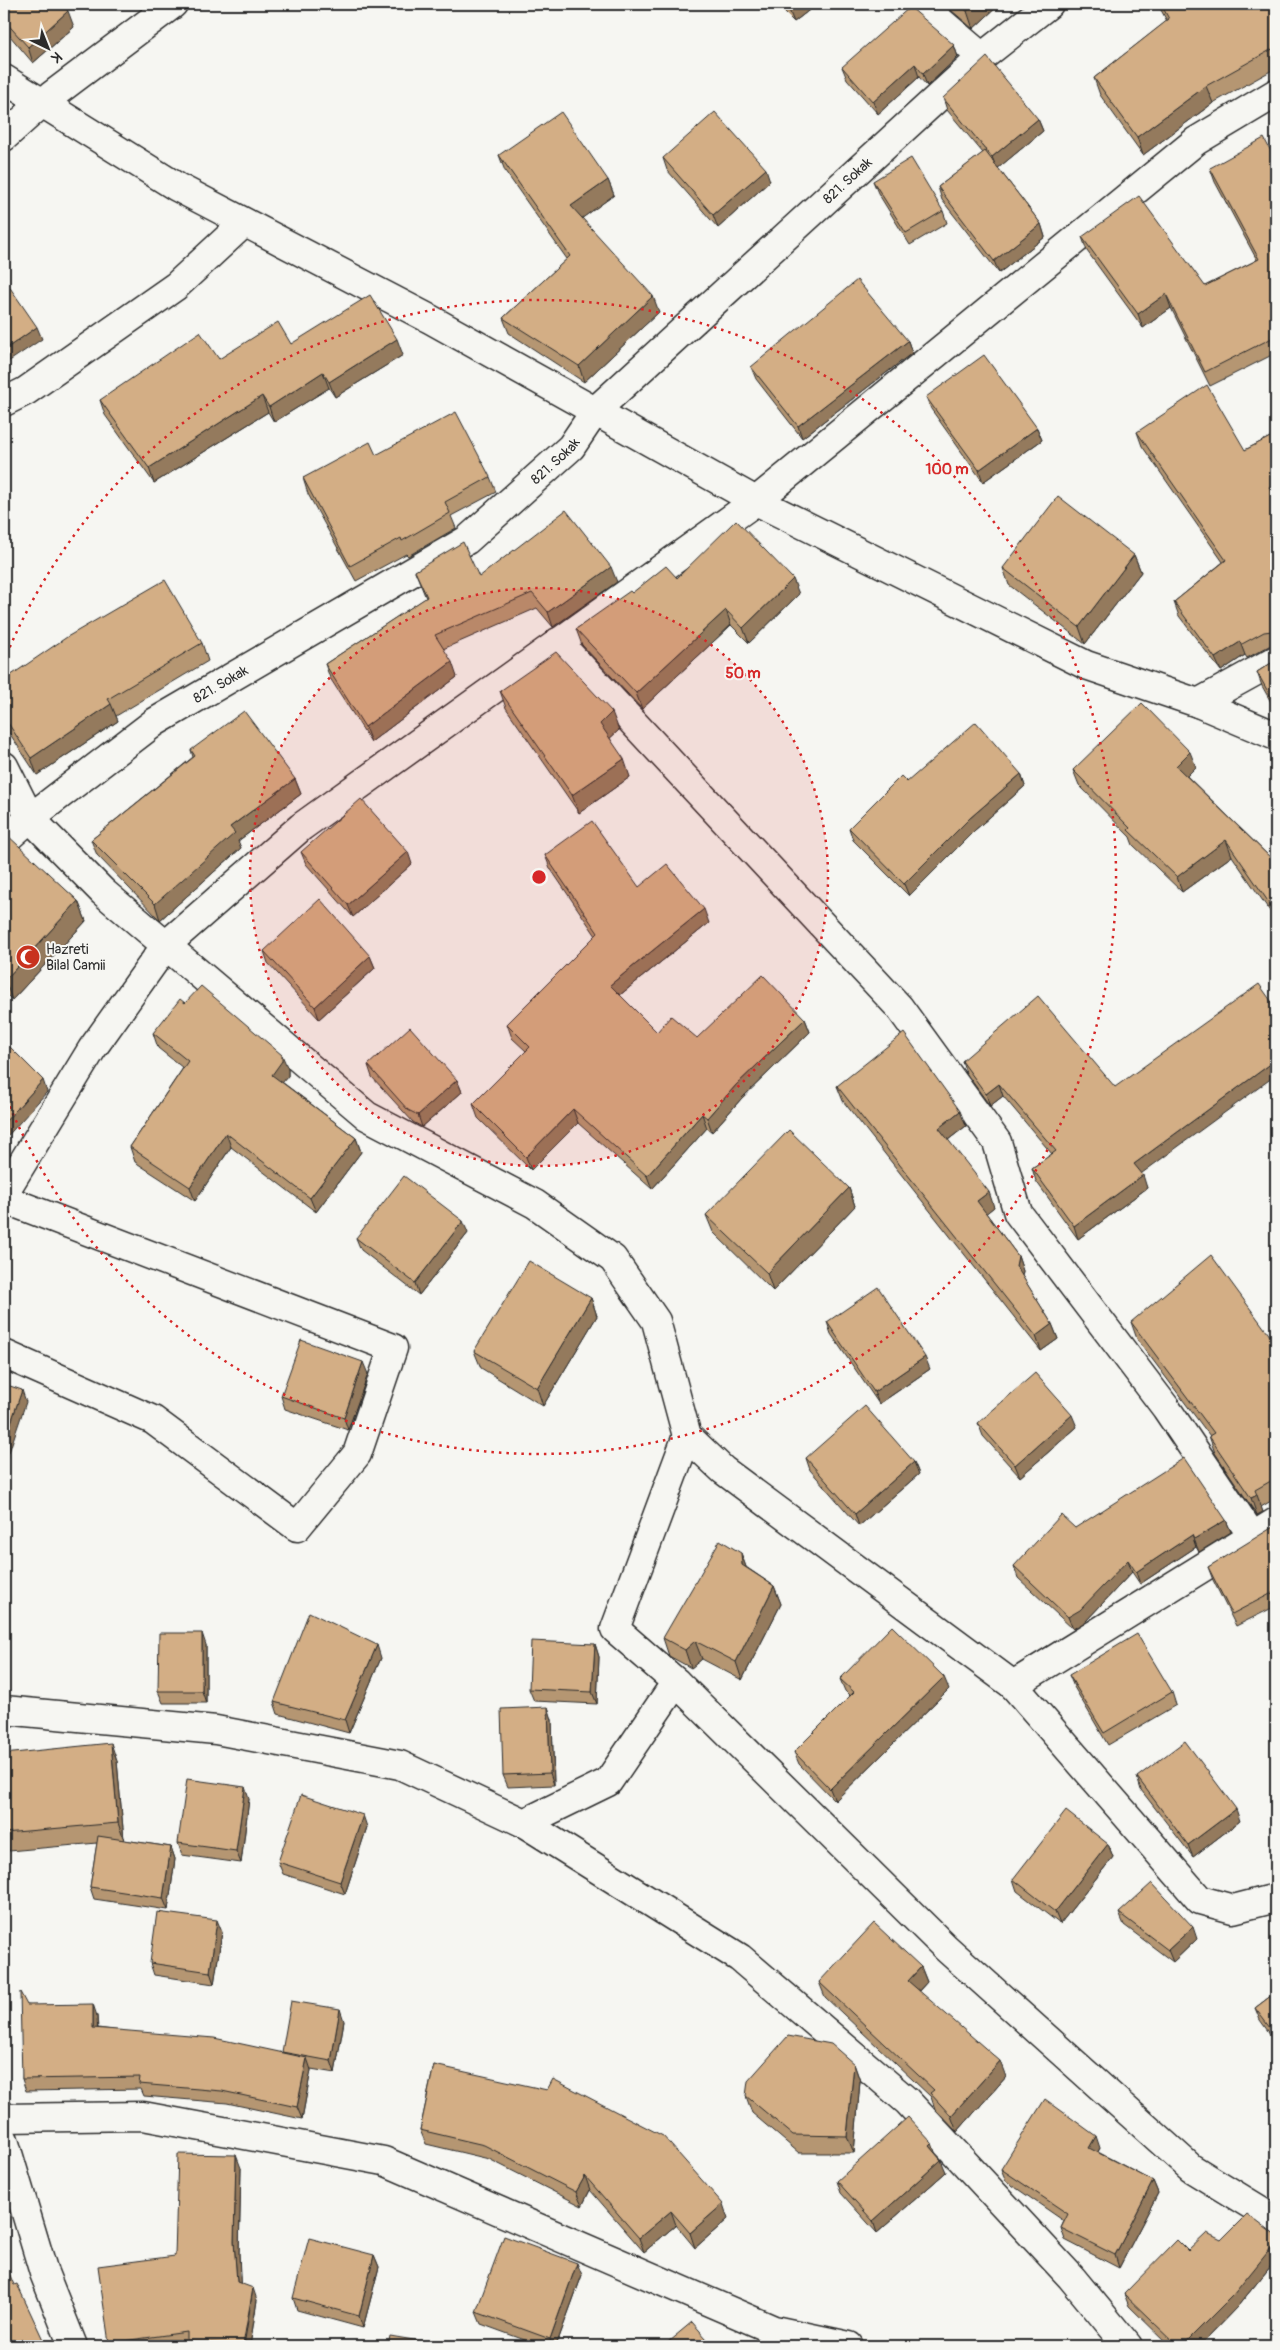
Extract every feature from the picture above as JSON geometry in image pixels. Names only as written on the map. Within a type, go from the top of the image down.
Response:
[{"type":"street","points":[[4,137],[43,102],[173,4]]},
{"type":"street","points":[[920,4],[982,57]]},
{"type":"street","name":"821. Sokak","points":[[4,841],[30,818],[155,722],[467,540],[571,448],[596,410],[982,57],[1049,4]]},
{"type":"street","points":[[4,79],[176,187],[430,319],[756,501],[1086,666],[1198,703],[1276,736]]},
{"type":"street","points":[[4,1194],[92,1049],[166,946],[301,827],[756,501],[1196,141],[1276,93]]},
{"type":"street","points":[[4,402],[26,391],[176,286],[244,223]]},
{"type":"street","points":[[558,642],[899,1007],[997,1142],[1018,1213],[1166,1408],[1253,1537]]},
{"type":"street","points":[[1198,703],[1276,660]]},
{"type":"street","points":[[4,766],[30,818],[103,892],[367,1116],[535,1204],[612,1259],[656,1321],[687,1436],[723,1470],[1013,1686],[1200,1900],[1233,1909],[1276,1898]]},
{"type":"street","points":[[4,1199],[393,1348],[357,1454],[297,1527],[153,1420],[4,1354]]},
{"type":"street","points":[[687,1436],[615,1628],[676,1682],[946,1948],[1191,2168],[1276,2220]]},
{"type":"street","points":[[1013,1686],[1276,1522]]},
{"type":"street","points":[[524,1823],[608,1782],[676,1682]]},
{"type":"street","points":[[4,1710],[216,1730],[400,1765],[524,1823],[740,1958],[899,2095],[1071,2277],[1128,2346]]},
{"type":"street","points":[[4,2118],[143,2116],[384,2161],[774,2330],[849,2346]]},
{"type":"street","points":[[4,2140],[44,2273],[73,2346]]},
{"type":"building","points":[[4,4],[62,4],[68,11],[28,47],[4,20]]},
{"type":"building","points":[[783,4],[797,4],[789,10]]},
{"type":"building","points":[[958,4],[975,4],[967,11]]},
{"type":"building","points":[[1161,4],[1276,4],[1276,47],[1206,86],[1137,137],[1094,78],[1169,19]]},
{"type":"building","points":[[910,7],[954,45],[923,74],[915,64],[873,102],[842,67]]},
{"type":"building","points":[[987,57],[1038,119],[992,157],[943,98]]},
{"type":"building","points":[[561,112],[608,180],[571,206],[653,296],[579,366],[503,318],[570,256],[499,155]]},
{"type":"building","points":[[715,112],[766,169],[713,215],[663,158]]},
{"type":"building","points":[[1264,138],[1276,161],[1276,336],[1205,372],[1166,294],[1138,314],[1082,237],[1139,196],[1205,286],[1259,259],[1210,168]]},
{"type":"building","points":[[985,151],[1041,224],[994,261],[938,187]]},
{"type":"building","points":[[911,158],[943,211],[906,233],[873,181]]},
{"type":"building","points":[[4,279],[37,327],[4,350]]},
{"type":"building","points":[[857,280],[908,341],[798,426],[751,367]]},
{"type":"building","points":[[370,295],[397,339],[329,382],[323,372],[269,407],[262,396],[149,468],[100,400],[200,332],[219,359],[278,322],[291,344]]},
{"type":"building","points":[[984,355],[1037,428],[979,470],[926,397]]},
{"type":"building","points":[[1207,385],[1245,450],[1276,434],[1276,483],[1269,487],[1276,497],[1276,632],[1264,632],[1242,644],[1240,642],[1215,658],[1174,602],[1226,560],[1137,432]]},
{"type":"building","points":[[456,412],[490,477],[445,502],[450,513],[402,541],[401,538],[350,566],[303,478],[370,442],[376,455]]},
{"type":"building","points":[[1058,496],[1134,555],[1079,627],[1003,568]]},
{"type":"building","points":[[566,510],[611,567],[548,612],[532,593],[435,635],[452,662],[365,727],[325,664],[427,597],[415,571],[463,542],[479,577]]},
{"type":"building","points":[[736,520],[793,579],[743,628],[726,610],[636,693],[576,629],[630,591],[632,593],[666,566],[677,578]]},
{"type":"building","points":[[165,580],[202,643],[108,699],[111,704],[31,758],[4,717],[4,680],[67,637]]},
{"type":"building","points":[[556,652],[612,712],[600,724],[624,759],[572,795],[500,691]]},
{"type":"building","points":[[1276,660],[1276,706],[1257,672]]},
{"type":"building","points":[[1142,703],[1190,752],[1176,766],[1276,863],[1276,913],[1226,840],[1177,877],[1128,830],[1130,828],[1073,770]]},
{"type":"building","points":[[244,711],[295,779],[230,827],[235,833],[155,904],[91,840],[195,756],[191,750]]},
{"type":"building","points":[[976,722],[1021,774],[970,818],[904,884],[849,828],[901,776],[907,782]]},
{"type":"building","points":[[361,799],[408,852],[348,905],[301,852]]},
{"type":"building","points":[[592,821],[639,887],[667,864],[704,909],[610,985],[657,1032],[671,1016],[697,1038],[763,975],[805,1019],[736,1085],[707,1118],[702,1114],[647,1176],[573,1109],[526,1157],[473,1104],[530,1047],[507,1024],[598,933],[545,855]]},
{"type":"building","name":"Hazreti Bilal Camii","points":[[4,834],[78,901],[5,980]]},
{"type":"building","points":[[320,899],[370,956],[315,1007],[264,951]]},
{"type":"building","points":[[1259,984],[1276,1008],[1276,1060],[1134,1164],[1143,1175],[1074,1226],[1032,1168],[1056,1151],[999,1084],[986,1094],[962,1061],[1038,996],[1115,1087]]},
{"type":"building","points":[[201,986],[282,1055],[282,1061],[272,1075],[356,1138],[310,1198],[226,1133],[190,1187],[130,1147],[188,1061],[153,1033],[180,999],[185,1003]]},
{"type":"building","points":[[410,1027],[457,1080],[418,1115],[408,1110],[368,1065]]},
{"type":"building","points":[[904,1033],[960,1111],[939,1128],[989,1192],[977,1201],[1018,1256],[1016,1266],[1052,1324],[1036,1336],[837,1086]]},
{"type":"building","points":[[4,1041],[43,1080],[4,1123]]},
{"type":"building","points":[[789,1130],[849,1188],[767,1273],[706,1215]]},
{"type":"building","points":[[404,1176],[463,1221],[415,1283],[356,1238]]},
{"type":"building","points":[[1211,1255],[1276,1344],[1276,1478],[1255,1490],[1257,1495],[1251,1498],[1209,1436],[1214,1433],[1131,1322]]},
{"type":"building","points":[[529,1261],[591,1298],[537,1388],[474,1351]]},
{"type":"building","points":[[878,1287],[925,1357],[874,1392],[827,1322]]},
{"type":"building","points":[[301,1340],[363,1362],[344,1418],[281,1396]]},
{"type":"building","points":[[1035,1373],[1072,1415],[1015,1465],[978,1423]]},
{"type":"building","points":[[4,1384],[22,1390],[4,1443]]},
{"type":"building","points":[[865,1406],[914,1462],[855,1514],[806,1458]]},
{"type":"building","points":[[1184,1458],[1226,1520],[1194,1539],[1192,1535],[1136,1572],[1128,1560],[1080,1610],[1068,1617],[1014,1566],[1061,1515],[1075,1528]]},
{"type":"building","points":[[1273,1527],[1276,1533],[1276,1591],[1232,1614],[1208,1567]]},
{"type":"building","points":[[720,1540],[741,1553],[742,1565],[774,1586],[736,1662],[695,1641],[685,1650],[663,1638]]},
{"type":"building","points":[[309,1612],[377,1645],[345,1720],[274,1702]]},
{"type":"building","points":[[892,1626],[944,1677],[830,1789],[794,1752],[854,1692],[840,1679]]},
{"type":"building","points":[[159,1633],[202,1633],[202,1691],[158,1691]]},
{"type":"building","points":[[1137,1634],[1172,1692],[1104,1733],[1069,1675]]},
{"type":"building","points":[[531,1641],[595,1644],[592,1692],[529,1689]]},
{"type":"building","points":[[548,1707],[550,1773],[503,1775],[501,1709]]},
{"type":"building","points":[[1185,1741],[1236,1809],[1188,1845],[1137,1777]]},
{"type":"building","points":[[111,1743],[118,1823],[4,1833],[4,1754]]},
{"type":"building","points":[[187,1779],[245,1787],[236,1851],[178,1843]]},
{"type":"building","points":[[301,1795],[363,1815],[340,1882],[278,1862]]},
{"type":"building","points":[[1066,1811],[1108,1844],[1055,1912],[1013,1879]]},
{"type":"building","points":[[98,1836],[171,1847],[163,1898],[90,1887]]},
{"type":"building","points":[[1152,1883],[1193,1927],[1168,1950],[1119,1913]]},
{"type":"building","points":[[157,1912],[217,1920],[210,1972],[150,1963]]},
{"type":"building","points":[[874,1923],[921,1967],[908,1981],[1000,2061],[951,2116],[930,2093],[934,2090],[819,1982]]},
{"type":"building","points":[[20,1992],[27,2005],[93,2004],[93,2028],[214,2038],[307,2058],[297,2107],[222,2091],[139,2084],[140,2077],[22,2079]]},
{"type":"building","points":[[1276,1992],[1276,2036],[1255,2008]]},
{"type":"building","points":[[291,2001],[340,2009],[331,2061],[282,2052]]},
{"type":"building","points":[[788,2036],[831,2044],[854,2064],[847,2136],[793,2135],[746,2096],[748,2081]]},
{"type":"building","points":[[434,2065],[547,2090],[553,2079],[663,2136],[723,2204],[690,2233],[671,2211],[639,2238],[585,2176],[576,2192],[484,2145],[420,2130]]},
{"type":"building","points":[[1045,2099],[1096,2136],[1089,2148],[1153,2181],[1115,2255],[1061,2228],[1068,2214],[1001,2169]]},
{"type":"building","points":[[908,2117],[932,2143],[929,2146],[941,2160],[873,2221],[837,2181]]},
{"type":"building","points":[[178,2154],[236,2155],[234,2242],[237,2282],[253,2288],[243,2345],[187,2341],[187,2332],[109,2343],[98,2266],[175,2256]]},
{"type":"building","points":[[1247,2214],[1276,2236],[1276,2242],[1233,2295],[1182,2346],[1178,2346],[1124,2294],[1177,2240],[1188,2251],[1207,2233],[1221,2240]]},
{"type":"building","points":[[504,2236],[577,2263],[550,2339],[476,2312]]},
{"type":"building","points":[[309,2238],[374,2255],[359,2316],[293,2298]]},
{"type":"building","points":[[4,2261],[14,2285],[17,2284],[46,2346],[4,2346]]},
{"type":"building","points":[[692,2322],[713,2346],[663,2346]]},
{"type":"building","points":[[390,2336],[449,2346],[388,2346]]},
{"type":"place","name":"Hazreti Bilal Camii","points":[[28,957]]}]
